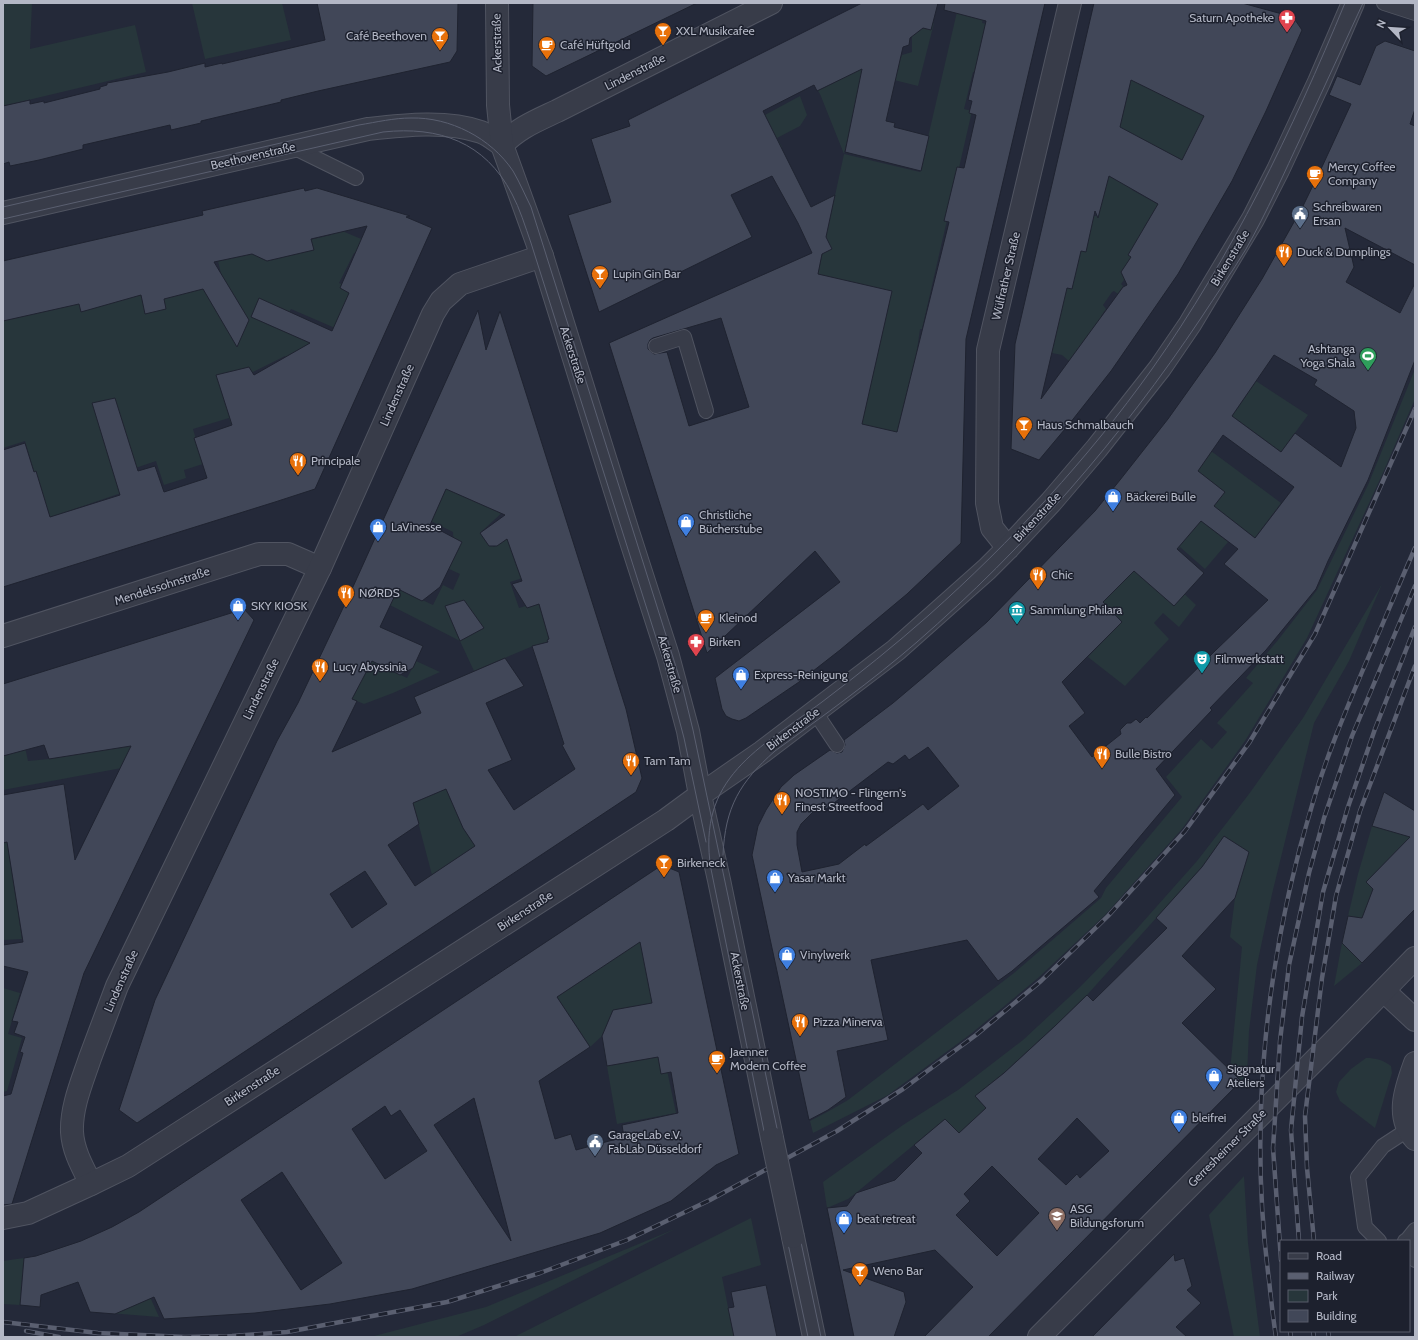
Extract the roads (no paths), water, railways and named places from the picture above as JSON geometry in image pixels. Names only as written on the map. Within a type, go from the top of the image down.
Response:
[{"type":"street","name":"Ackerstraße","points":[[497,3],[498,105],[502,145],[542,256],[668,656],[688,731],[700,795],[814,1337]]},
{"type":"street","name":"Lindenstraße","points":[[502,145],[510,136],[524,126],[557,111],[771,3]]},
{"type":"street","name":"Wülfrather Straße","points":[[1008,548],[992,528],[987,503],[988,350],[1070,3]]},
{"type":"street","name":"Birkenstraße","points":[[3,1218],[28,1213],[128,1166],[666,820],[748,762],[896,650],[987,569],[1051,502],[1098,448],[1160,368],[1190,324],[1254,219],[1319,82],[1353,3]]},
{"type":"street","name":"Beethovenstraße","points":[[3,213],[368,129],[420,125],[454,126],[482,133],[502,145]]},
{"type":"street","name":"Lindenstraße","points":[[91,1184],[76,1154],[72,1133],[73,1112],[81,1083],[107,1011],[128,964],[320,568],[433,314],[441,301],[460,284],[542,256]]},
{"type":"street","name":"Mendelssohnstraße","points":[[3,636],[259,554],[288,554],[320,568]]},
{"type":"street","name":"Gerresheimer Straße","points":[[1039,1337],[1415,958]]},
{"type":"street","points":[[1384,990],[1415,1020]]},
{"type":"street","points":[[1412,1134],[1404,1119],[1404,1100],[1415,1063]]},
{"type":"lane","points":[[1384,3],[1415,12]]},
{"type":"lane","points":[[292,147],[356,178]]},
{"type":"lane","points":[[656,346],[684,338],[706,411]]},
{"type":"lane","points":[[815,712],[837,745]]},
{"type":"lane","points":[[1378,1240],[1365,1227],[1358,1177],[1383,1146],[1412,1134]]},
{"type":"lane","points":[[1410,1242],[1415,1260]]},
{"type":"tram line","points":[[808,1337],[766,1141],[711,869],[709,838],[713,811],[723,788],[738,769],[756,751],[863,670],[960,587],[1048,498],[1102,435],[1152,369],[1181,326],[1234,237],[1259,192],[1282,145],[1345,3]]},
{"type":"tram line","points":[[723,855],[724,838],[731,809],[744,785],[763,762],[775,751],[883,671],[957,606],[1034,529],[1105,448],[1138,406],[1201,318],[1246,249],[1275,192],[1363,3]]},
{"type":"tram line","points":[[3,207],[359,125],[405,118],[440,121],[468,132],[481,139],[493,149],[504,159],[513,171],[531,207],[683,689],[693,730],[821,1337]]},
{"type":"tram line","points":[[3,219],[383,132],[404,131],[441,135],[458,141],[474,150],[488,162],[501,176],[512,194],[531,243],[665,666],[684,738],[706,842]]},
{"type":"railway","points":[[3,1322],[98,1333],[185,1337],[232,1336],[287,1332],[447,1302],[540,1273],[627,1240],[710,1200],[837,1131],[903,1089],[976,1035],[1041,981],[1108,916],[1185,831],[1249,743],[1315,634],[1415,409]]},
{"type":"railway","points":[[1276,1337],[1263,1220],[1260,1160],[1261,1099],[1273,979],[1283,919],[1297,860],[1324,769],[1349,704],[1415,548]]},
{"type":"railway","points":[[1280,1246],[1273,1148],[1280,1041],[1289,965],[1309,873],[1324,818],[1352,736],[1415,586]]},
{"type":"railway","points":[[1299,1240],[1291,1130],[1302,1017],[1323,892],[1348,807],[1375,729],[1415,627]]},
{"type":"railway","points":[[1314,1240],[1307,1168],[1305,1116],[1322,978],[1336,896],[1360,811],[1415,666]]},
{"type":"railway","points":[[26,1331],[59,1337]]},
{"type":"railway","points":[[1290,1332],[1291,1337]]},
{"type":"railway","points":[[1313,1332],[1314,1337]]},
{"type":"railway","points":[[1328,1332],[1329,1337]]},
{"type":"place","name":"Saturn Apotheke","points":[[1287,33]]},
{"type":"place","name":"XXL Musikcafee","points":[[663,46]]},
{"type":"place","name":"Café Beethoven","points":[[440,51]]},
{"type":"place","name":"Café Hüftgold","points":[[547,60]]},
{"type":"place","name":"Mercy Coffee Company","points":[[1315,189]]},
{"type":"place","name":"Schreibwaren Ersan","points":[[1300,229]]},
{"type":"place","name":"Duck & Dumplings","points":[[1284,267]]},
{"type":"place","name":"Lupin Gin Bar","points":[[600,289]]},
{"type":"place","name":"Ashtanga Yoga Shala","points":[[1368,371]]},
{"type":"place","name":"Haus Schmalbauch","points":[[1024,440]]},
{"type":"place","name":"Principale","points":[[298,476]]},
{"type":"place","name":"Bäckerei Bulle","points":[[1113,512]]},
{"type":"place","name":"Christliche Bücherstube","points":[[686,537]]},
{"type":"place","name":"LaVinesse","points":[[378,542]]},
{"type":"place","name":"Chic","points":[[1038,590]]},
{"type":"place","name":"NØRDS","points":[[346,608]]},
{"type":"place","name":"SKY KIOSK","points":[[238,621]]},
{"type":"place","name":"Sammlung Philara","points":[[1017,625]]},
{"type":"place","name":"Kleinod","points":[[706,633]]},
{"type":"place","name":"Birken","points":[[696,657]]},
{"type":"place","name":"Filmwerkstatt","points":[[1202,674]]},
{"type":"place","name":"Lucy Abyssinia","points":[[320,682]]},
{"type":"place","name":"Express-Reinigung","points":[[741,690]]},
{"type":"place","name":"Bulle Bistro","points":[[1102,769]]},
{"type":"place","name":"Tam Tam","points":[[631,776]]},
{"type":"place","name":"NOSTIMO - Flingern's Finest Streetfood","points":[[782,815]]},
{"type":"place","name":"Birkeneck","points":[[664,878]]},
{"type":"place","name":"Yasar Markt","points":[[775,893]]},
{"type":"place","name":"Vinylwerk","points":[[787,970]]},
{"type":"place","name":"Pizza Minerva","points":[[800,1037]]},
{"type":"place","name":"Jaenner Modern Coffee","points":[[717,1074]]},
{"type":"place","name":"Siggnatur Ateliers","points":[[1214,1091]]},
{"type":"place","name":"bleifrei","points":[[1179,1133]]},
{"type":"place","name":"GarageLab e.V. FabLab Düsseldorf","points":[[595,1157]]},
{"type":"place","name":"ASG Bildungsforum","points":[[1057,1231]]},
{"type":"place","name":"beat retreat","points":[[844,1234]]},
{"type":"place","name":"Weno Bar","points":[[860,1286]]}]
